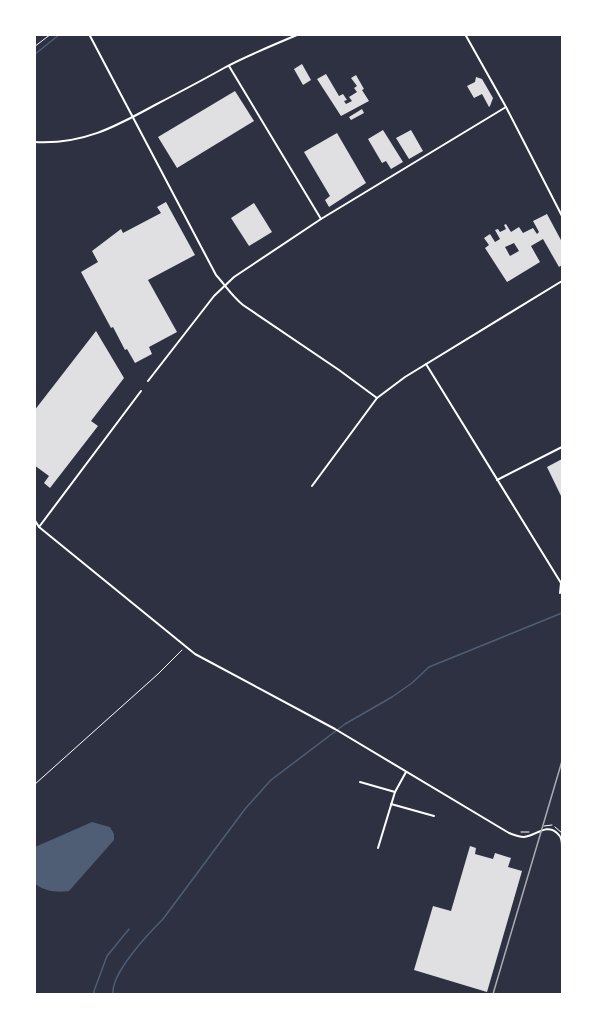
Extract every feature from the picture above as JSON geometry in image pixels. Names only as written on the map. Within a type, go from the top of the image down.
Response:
[{"type":"street","points":[[89,34],[216,274],[229,293],[377,398]]},
{"type":"street","points":[[34,142],[58,142],[86,138],[105,131],[229,66],[299,34]]},
{"type":"street","points":[[465,34],[506,107],[562,216]]},
{"type":"street","points":[[229,66],[321,219]]},
{"type":"street","points":[[148,381],[214,296],[234,277],[321,219],[506,107]]},
{"type":"street","points":[[312,486],[377,398],[405,377],[562,281]]},
{"type":"street","points":[[426,364],[561,583],[560,593]]},
{"type":"street","points":[[39,527],[141,391]]},
{"type":"street","points":[[497,480],[562,447]]},
{"type":"street","points":[[34,519],[39,527],[195,654],[335,729],[509,834],[524,837],[547,829],[555,831],[561,837],[562,847]]},
{"type":"street","points":[[378,848],[395,792],[406,772]]},
{"type":"street","points":[[360,782],[395,792]]},
{"type":"street","points":[[391,804],[434,816]]},
{"type":"path","points":[[34,47],[51,34]]},
{"type":"path","points":[[34,785],[186,646]]},
{"type":"path","points":[[519,832],[530,831]]},
{"type":"water","points":[[92,822],[110,827],[114,840],[69,891],[51,891],[35,884],[35,847]]},
{"type":"building","points":[[302,64],[311,80],[303,85],[294,69]]},
{"type":"building","points":[[326,74],[339,96],[343,94],[347,100],[344,101],[346,104],[352,101],[349,97],[357,92],[354,88],[357,86],[351,78],[356,75],[369,101],[341,116],[317,79]]},
{"type":"building","points":[[476,77],[482,79],[493,98],[489,107],[482,94],[474,98],[467,86],[475,82]]},
{"type":"building","points":[[235,91],[254,121],[177,168],[158,137]]},
{"type":"building","points":[[362,109],[364,113],[351,120],[349,117]]},
{"type":"building","points":[[383,130],[403,162],[391,169],[386,161],[382,163],[368,139]]},
{"type":"building","points":[[411,130],[423,151],[409,159],[396,138]]},
{"type":"building","points":[[337,133],[366,183],[329,207],[325,200],[330,196],[304,152]]},
{"type":"building","points":[[166,202],[195,255],[148,280],[177,332],[149,347],[152,354],[135,363],[113,327],[111,328],[81,272],[98,262],[92,251],[121,229],[123,233],[161,213],[157,207]]},
{"type":"building","points":[[254,203],[272,232],[249,246],[231,218]]},
{"type":"building","points":[[547,214],[562,242],[562,265],[559,267],[543,239],[531,246],[540,262],[507,282],[485,248],[489,245],[484,238],[490,234],[495,242],[500,239],[495,230],[498,229],[500,232],[506,229],[504,225],[506,224],[511,232],[519,227],[523,233],[533,228],[537,234],[539,232],[533,221]],"holes":[[[514,243],[519,251],[510,256],[505,247]]]},
{"type":"building","points":[[96,331],[124,378],[91,421],[98,426],[50,488],[44,483],[49,476],[34,465],[34,411]]},
{"type":"building","points":[[562,459],[562,498],[547,467]]},
{"type":"building","points":[[470,846],[476,848],[475,854],[493,859],[495,853],[511,858],[508,867],[522,871],[487,992],[414,970],[433,906],[451,911]]},
{"type":"waterway","points":[[34,55],[60,34]]},
{"type":"waterway","points":[[113,994],[118,976],[132,954],[163,919],[245,809],[271,780],[345,724],[412,683],[429,667],[562,613]]},
{"type":"waterway","points":[[94,994],[107,956],[129,929]]},
{"type":"railway","points":[[493,994],[562,761]]}]
